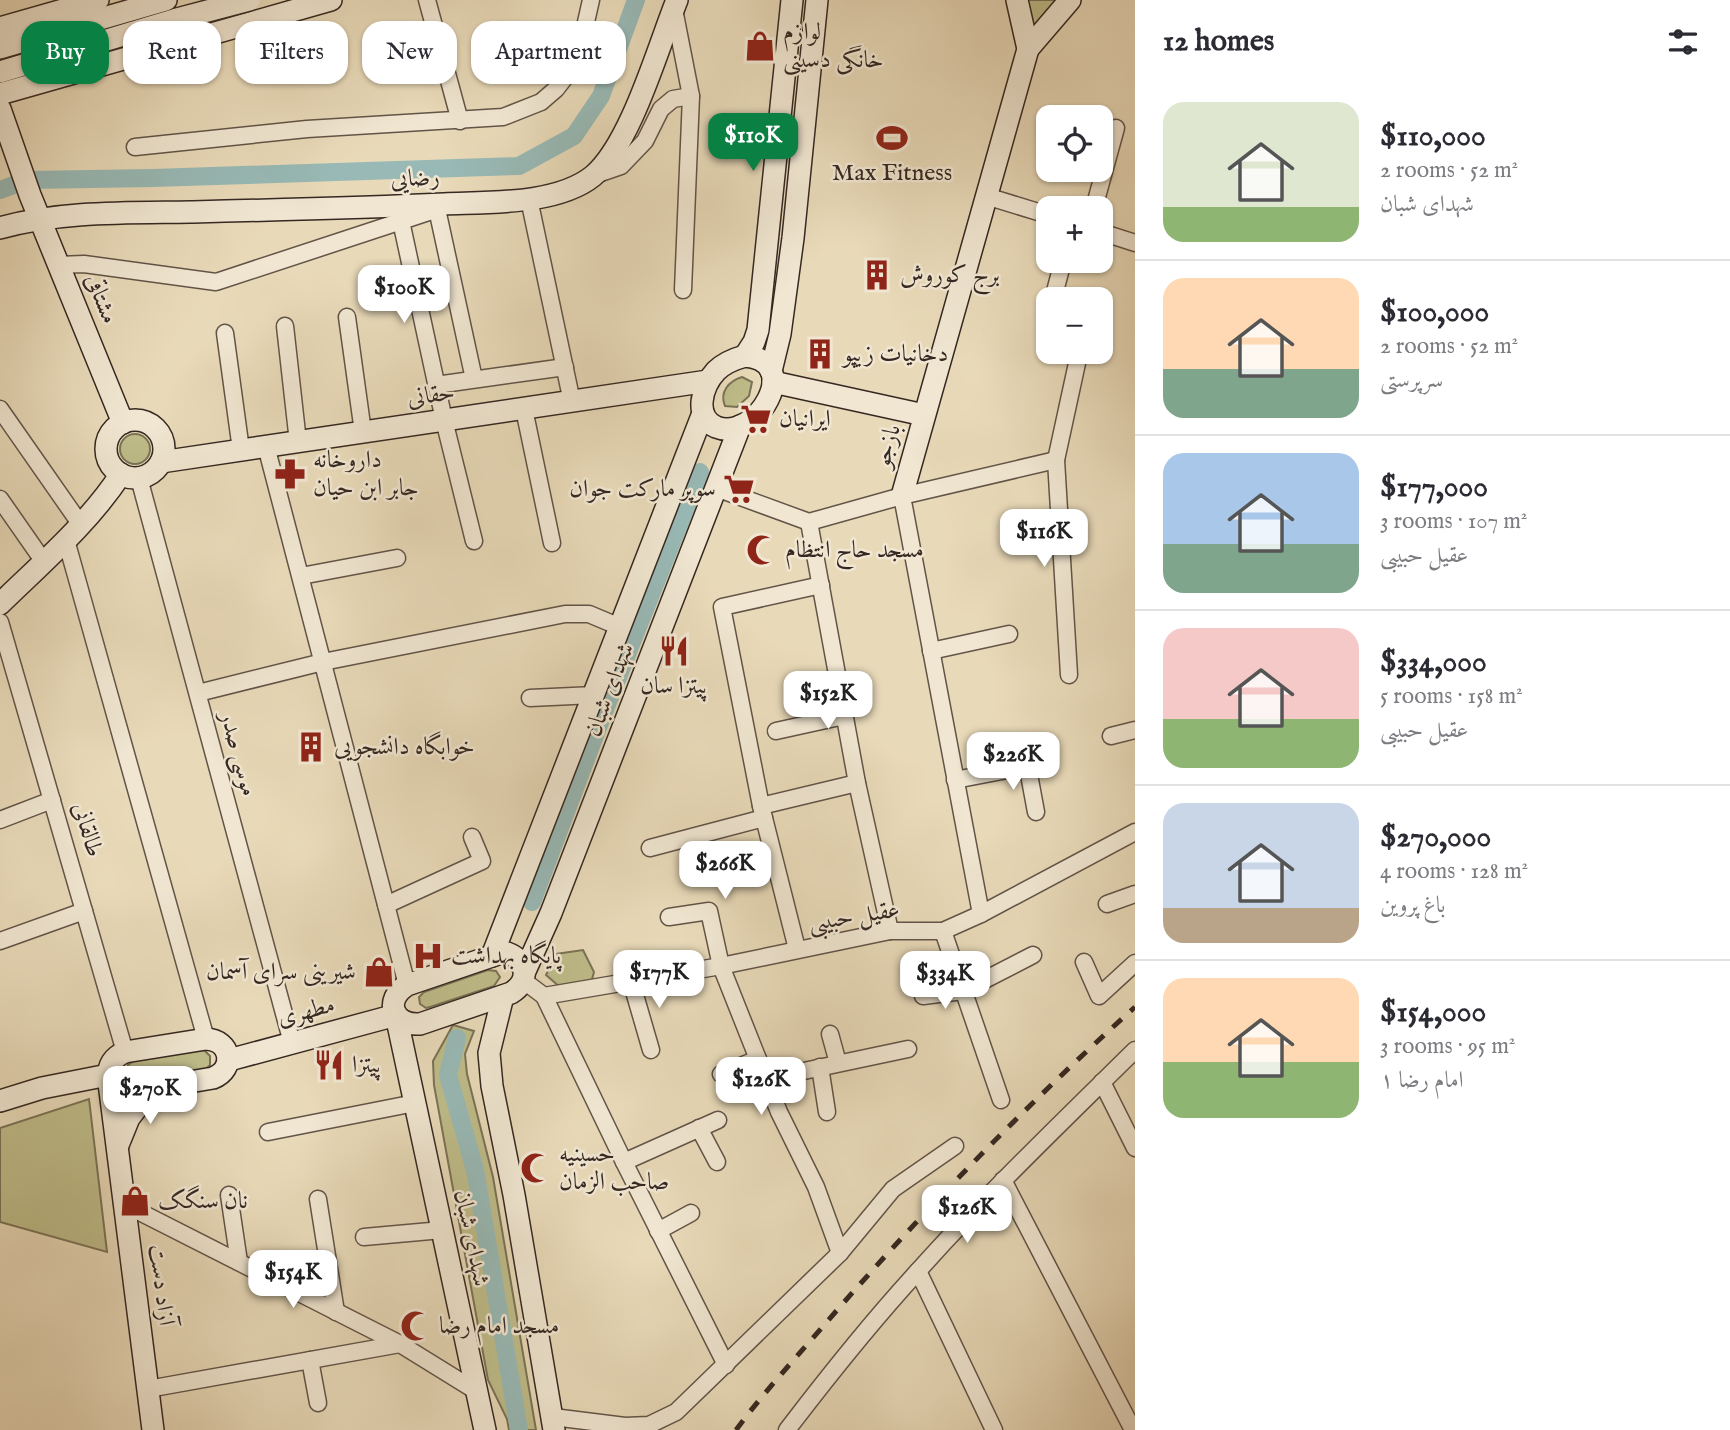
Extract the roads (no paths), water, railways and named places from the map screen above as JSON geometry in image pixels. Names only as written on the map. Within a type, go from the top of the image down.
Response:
[{"type":"street","points":[[0,28],[59,5],[98,0]]},
{"type":"street","points":[[0,48],[166,0]]},
{"type":"street","points":[[219,0],[219,21]]},
{"type":"street","points":[[0,72],[248,0]]},
{"type":"street","points":[[427,0],[460,121]]},
{"type":"street","points":[[135,147],[382,123],[503,117],[541,102],[556,89],[577,62],[591,0]]},
{"type":"street","points":[[745,356],[758,330],[792,0]]},
{"type":"street","points":[[772,377],[765,362],[755,357],[745,356],[724,365],[708,381],[702,403],[703,413],[709,423],[719,428],[740,426],[759,413],[766,403],[772,377],[780,334],[793,238],[817,0]]},
{"type":"street","name":"بازجو","points":[[981,914],[902,496],[1028,49],[1017,0]]},
{"type":"street","points":[[1028,49],[1070,0]]},
{"type":"street","points":[[221,30],[319,1]]},
{"type":"street","points":[[675,4],[691,96],[683,290]]},
{"type":"street","name":"رضایی","points":[[0,228],[40,220],[102,214],[446,206],[524,201],[571,188],[593,176],[610,156],[625,130],[656,59],[675,4]]},
{"type":"street","points":[[0,94],[123,58]]},
{"type":"street","points":[[593,176],[621,166],[645,141],[660,109],[673,99],[691,96]]},
{"type":"street","name":"مشتاقی","points":[[0,109],[10,151],[123,423]]},
{"type":"street","points":[[1097,196],[1116,128]]},
{"type":"street","points":[[986,195],[1036,211]]},
{"type":"street","points":[[529,199],[572,402]]},
{"type":"street","points":[[58,265],[83,264],[216,282],[446,206],[474,379]]},
{"type":"street","points":[[401,221],[436,385],[474,541]]},
{"type":"street","points":[[1113,236],[1135,243]]},
{"type":"street","points":[[346,317],[363,432]]},
{"type":"street","points":[[285,326],[298,442]]},
{"type":"street","points":[[225,333],[241,450]]},
{"type":"street","points":[[1069,675],[1056,460],[1077,364]]},
{"type":"street","points":[[436,385],[565,367]]},
{"type":"street","points":[[772,377],[924,415]]},
{"type":"street","name":"حقانی","points":[[161,462],[708,381]]},
{"type":"street","points":[[0,409],[74,532],[206,1039]]},
{"type":"street","points":[[524,409],[552,543]]},
{"type":"street","name":"شهدای شبان","points":[[492,956],[703,413]]},
{"type":"street","points":[[0,604],[107,496],[130,476],[152,472],[161,462],[164,447],[158,432],[146,422],[123,423],[115,428],[106,444],[109,461],[130,476]]},
{"type":"street","name":"شهدای شبان","points":[[525,976],[740,426]]},
{"type":"street","points":[[266,446],[407,985]]},
{"type":"street","points":[[716,488],[809,522],[902,496],[1056,460]]},
{"type":"street","name":"موسی صدر","points":[[130,476],[198,693],[292,1043]]},
{"type":"street","points":[[0,499],[44,562]]},
{"type":"street","points":[[809,522],[857,783],[890,931]]},
{"type":"street","points":[[301,576],[397,558]]},
{"type":"street","points":[[797,949],[763,812],[722,607],[821,585]]},
{"type":"street","points":[[198,693],[323,662],[565,614],[589,614],[620,627]]},
{"type":"street","name":"طالقانی","points":[[0,622],[125,1052]]},
{"type":"street","points":[[931,651],[1009,634]]},
{"type":"street","points":[[530,698],[594,695]]},
{"type":"street","points":[[776,731],[844,716]]},
{"type":"street","points":[[1111,736],[1135,730]]},
{"type":"street","points":[[1023,742],[1036,812]]},
{"type":"street","points":[[955,779],[1027,766]]},
{"type":"street","points":[[650,848],[857,783]]},
{"type":"street","points":[[0,820],[52,800]]},
{"type":"street","name":"عقیل حبیبی","points":[[544,996],[721,966],[890,931],[943,931],[981,914],[1135,832]]},
{"type":"street","points":[[386,905],[482,861],[472,837]]},
{"type":"street","points":[[1107,904],[1135,894]]},
{"type":"street","points":[[0,941],[84,911]]},
{"type":"street","points":[[668,917],[709,911],[721,966],[779,1112],[816,1187],[840,1253]]},
{"type":"street","points":[[943,931],[1001,1100]]},
{"type":"street","points":[[525,976],[519,988],[503,996],[420,1024],[403,1022],[396,1015],[393,1006],[394,997],[407,985],[492,956],[507,953],[516,956],[522,963],[525,976],[544,996],[726,1365]]},
{"type":"street","points":[[923,996],[963,991],[1033,955]]},
{"type":"street","points":[[1084,962],[1099,996],[1135,963]]},
{"type":"street","points":[[631,981],[651,1050]]},
{"type":"street","name":"شهدای شبان","points":[[503,996],[489,1053],[492,1086],[514,1195],[553,1423]]},
{"type":"street","name":"شهدای شبان","points":[[396,1015],[485,1430]]},
{"type":"street","name":"مطهری","points":[[229,1060],[396,1015]]},
{"type":"street","points":[[830,1034],[838,1063]]},
{"type":"street","points":[[206,1039],[214,1039],[228,1051],[226,1069],[213,1078],[123,1091],[114,1086],[108,1075],[110,1064],[117,1055],[125,1052],[206,1039]]},
{"type":"street","points":[[766,1079],[908,1049]]},
{"type":"street","points":[[787,1430],[832,1372],[918,1271],[1003,1180],[1135,1050]]},
{"type":"street","points":[[720,1074],[758,1059]]},
{"type":"street","points":[[820,1067],[827,1112]]},
{"type":"street","points":[[0,1101],[42,1088],[108,1075]]},
{"type":"street","name":"آزاد دست","points":[[108,1075],[153,1430]]},
{"type":"street","points":[[1102,1082],[1135,1148]]},
{"type":"street","points":[[117,1147],[130,1118],[152,1088]]},
{"type":"street","points":[[268,1132],[415,1103]]},
{"type":"street","points":[[624,1162],[718,1120]]},
{"type":"street","points":[[699,1128],[717,1162]]},
{"type":"street","points":[[553,1423],[649,1425],[676,1412],[840,1253],[894,1189],[955,1146]]},
{"type":"street","points":[[1003,1180],[1133,1430]]},
{"type":"street","points":[[229,1195],[239,1262]]},
{"type":"street","points":[[318,1199],[336,1312]]},
{"type":"street","points":[[124,1204],[400,1344],[477,1391]]},
{"type":"street","points":[[658,1231],[691,1213]]},
{"type":"street","points":[[364,1237],[442,1230]]},
{"type":"street","points":[[918,1271],[994,1430]]},
{"type":"street","points":[[148,1389],[400,1344]]},
{"type":"street","points":[[310,1360],[318,1403]]},
{"type":"waterway","points":[[0,190],[27,180],[519,166],[574,136],[601,96],[636,0]]},
{"type":"waterway","points":[[532,902],[602,717],[700,472]]},
{"type":"waterway","points":[[457,1038],[448,1075],[475,1170],[519,1430]]},
{"type":"railway","points":[[736,1430],[768,1389],[899,1241],[1014,1121],[1135,1007]]},
{"type":"place","name":"لوازم خانگی دسینی","points":[[760,46]]},
{"type":"place","name":"Max Fitness","points":[[892,138]]},
{"type":"place","name":"برج کوروش","points":[[877,275]]},
{"type":"place","name":"دخانیات زیپو","points":[[820,354]]},
{"type":"place","name":"ایرانیان","points":[[756,419]]},
{"type":"place","name":"داروخانه جابر ابن حیان","points":[[290,474]]},
{"type":"place","name":"سوپر مارکت جوان","points":[[739,489]]},
{"type":"place","name":"مسجد حاج انتظام","points":[[762,550]]},
{"type":"place","name":"پیتزا سان","points":[[674,651]]},
{"type":"place","name":"خوابگاه دانشجویی","points":[[311,747]]},
{"type":"place","name":"پایگاه بهداشت","points":[[428,956]]},
{"type":"place","name":"شیرینی سرای آسمان","points":[[379,972]]},
{"type":"place","name":"پیتزا","points":[[329,1065]]},
{"type":"place","name":"حسینیه صاحب الزمان","points":[[536,1168]]},
{"type":"place","name":"نان سنگک","points":[[135,1201]]},
{"type":"place","name":"مسجد امام رضا","points":[[416,1326]]}]
